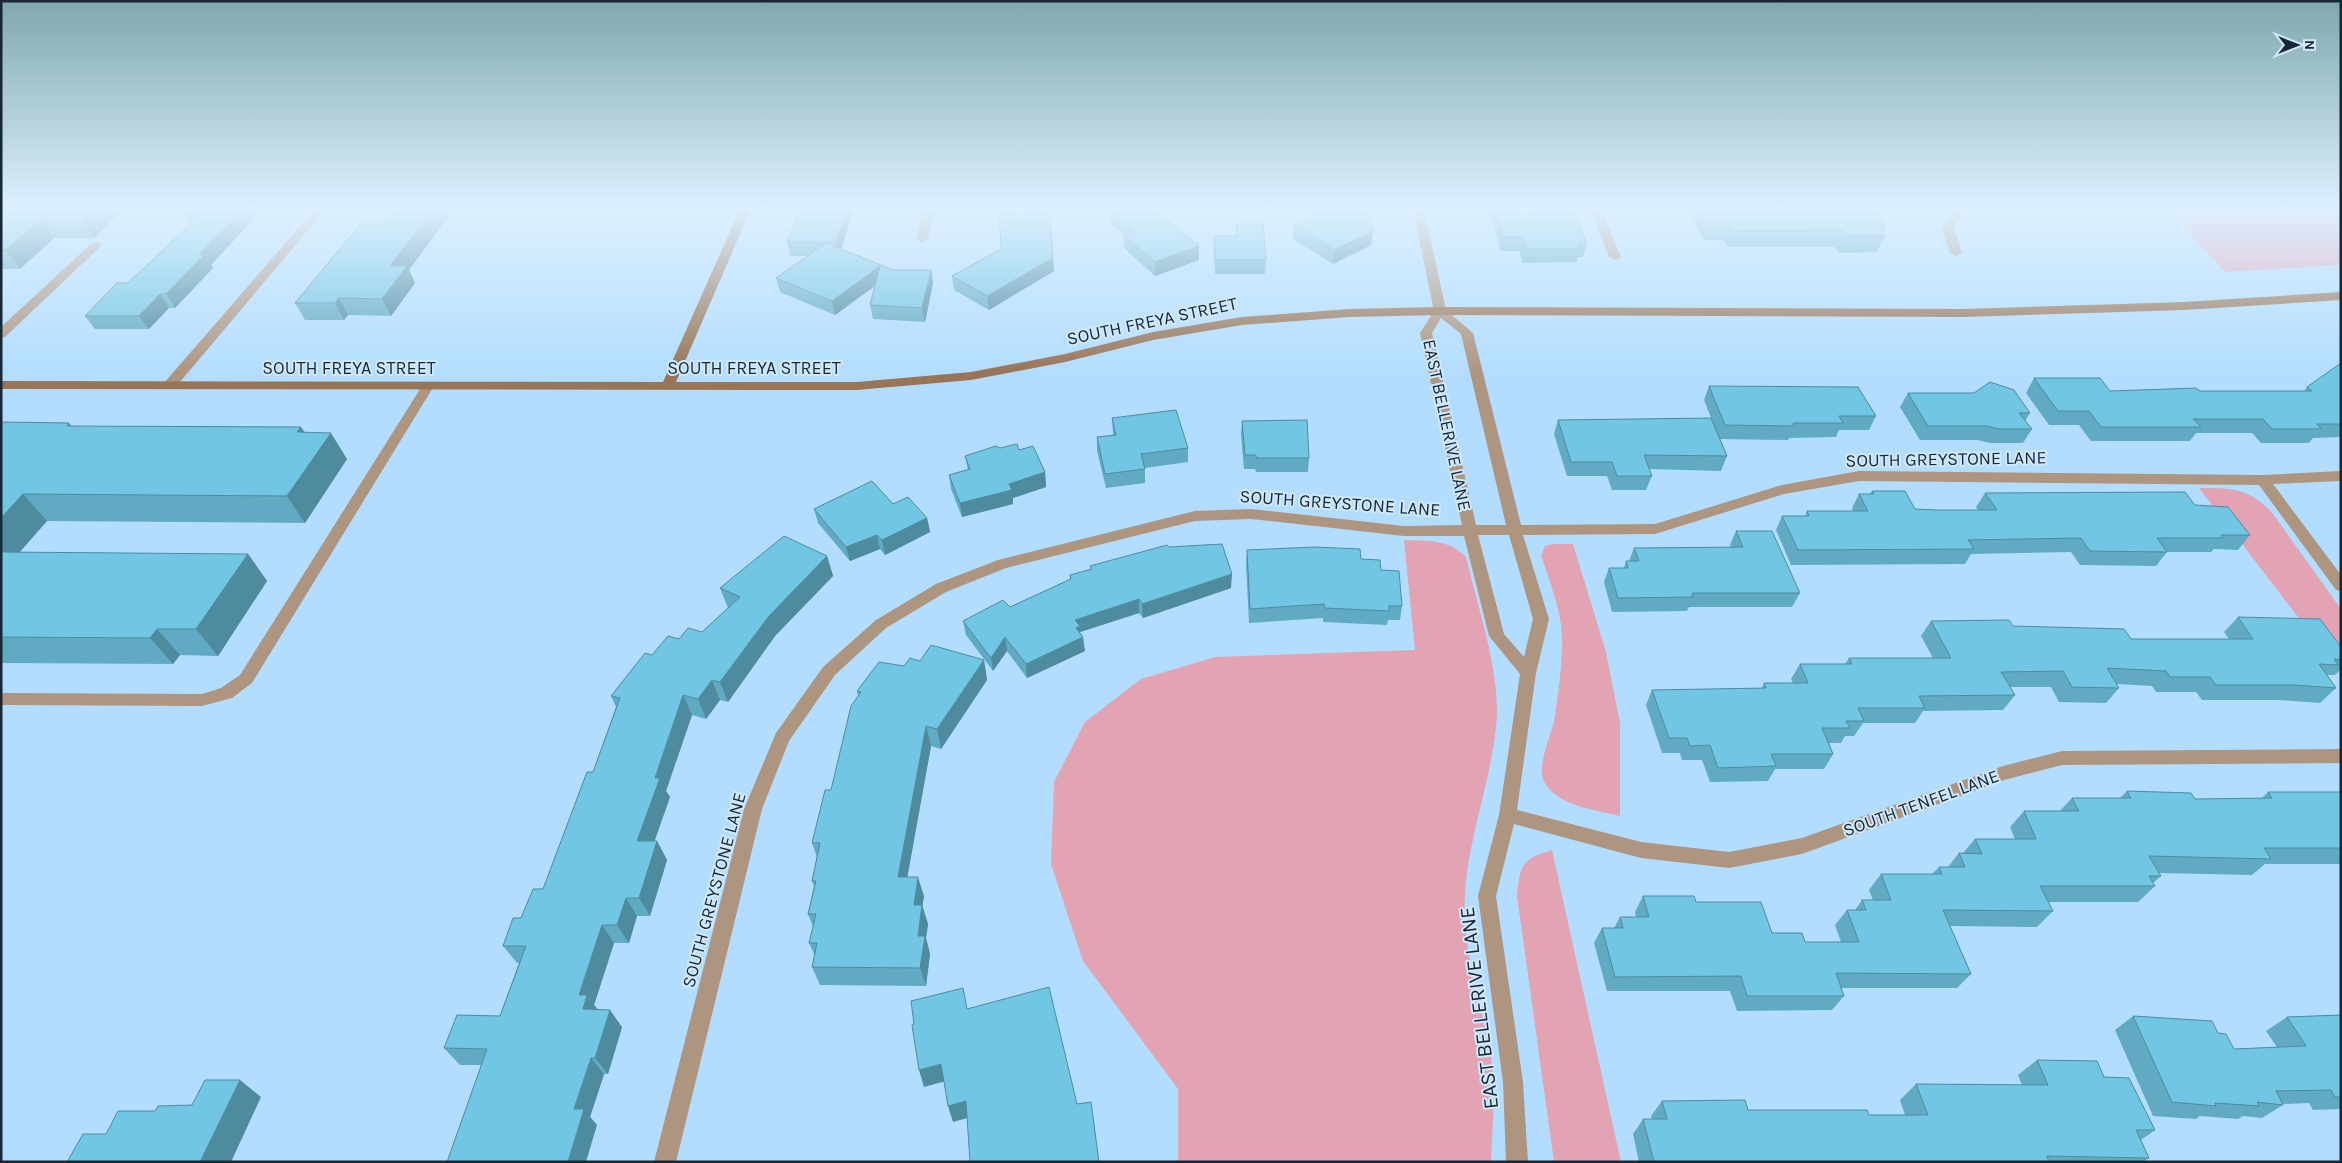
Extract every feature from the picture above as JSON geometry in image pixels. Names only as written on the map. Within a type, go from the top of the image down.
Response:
[{"type":"main road","points":[[667,387],[722,263]]},
{"type":"main road","name":"SOUTH FREYA STREET","points":[[1,385],[857,386],[971,376],[1064,358],[1154,336],[1242,321],[1349,313],[1440,311],[1963,313],[2184,306],[2341,296]]},
{"type":"street","points":[[1,334],[77,263]]},
{"type":"street","points":[[169,386],[275,263]]},
{"type":"street","points":[[1430,263],[1440,311]]},
{"type":"street","name":"EAST BELLERIVE LANE","points":[[1517,1162],[1513,1082],[1487,896],[1508,815],[1528,673],[1541,619],[1515,531],[1467,333],[1440,311],[1426,333],[1470,531],[1497,636],[1528,673]]},
{"type":"street","points":[[1,321],[15,321]]},
{"type":"street","points":[[1,699],[202,700],[226,693],[246,679],[428,386]]},
{"type":"street","name":"SOUTH GREYSTONE LANE","points":[[665,1162],[753,809],[782,738],[828,671],[881,624],[941,588],[1003,564],[1195,516],[1251,514],[1404,531],[1654,529],[1716,512],[1782,490],[1859,476],[2263,480],[2341,476]]},
{"type":"street","points":[[2263,480],[2341,586]]},
{"type":"street","name":"SOUTH TENFEL LANE","points":[[1508,815],[1641,850],[1729,860],[1802,846],[2003,773],[2062,758],[2341,756]]},
{"type":"shaded area","points":[[2217,263],[2341,263],[2341,265],[2225,272]]},
{"type":"shaded area","points":[[2199,488],[2221,488],[2240,491],[2265,505],[2273,514],[2341,609],[2341,673]]},
{"type":"shaded area","points":[[1404,540],[1445,544],[1466,557],[1488,642],[1496,686],[1496,728],[1488,776],[1471,848],[1465,897],[1467,941],[1487,1036],[1493,1075],[1494,1107],[1491,1162],[1178,1162],[1178,1089],[1083,961],[1051,864],[1054,782],[1085,722],[1141,679],[1215,657],[1415,650]]},
{"type":"shaded area","points":[[1573,544],[1606,652],[1620,723],[1620,816],[1568,802],[1551,791],[1542,776],[1543,760],[1555,716],[1561,660],[1562,637],[1560,616],[1541,555],[1545,546]]},
{"type":"shaded area","points":[[1552,850],[1621,1162],[1554,1162],[1517,896],[1519,877],[1524,865],[1534,857]]},
{"type":"building","points":[[149,263],[196,263],[166,294],[160,294],[139,316],[85,316],[117,283],[128,283]]},
{"type":"building","points":[[328,263],[392,263],[390,266],[407,266],[382,299],[339,298],[335,303],[295,303]]},
{"type":"building","points":[[797,263],[876,263],[893,270],[931,270],[922,308],[870,305],[880,266],[832,301],[776,278]]},
{"type":"building","points":[[975,263],[1044,263],[987,296],[952,276]]},
{"type":"building","points":[[2341,363],[2341,424],[2317,424],[2321,429],[2272,429],[2263,419],[2193,419],[2201,427],[2101,427],[2089,411],[2058,411],[2034,378],[2100,378],[2110,391],[2196,388],[2200,391],[2312,391],[2307,387]]},
{"type":"building","points":[[1990,382],[2014,390],[2030,413],[2019,413],[2032,429],[1999,429],[1986,426],[1928,426],[1908,393],[1974,393]]},
{"type":"building","points":[[1709,386],[1858,387],[1876,416],[1839,416],[1843,423],[1793,423],[1794,426],[1725,425]]},
{"type":"building","points":[[1176,410],[1188,448],[1141,454],[1145,469],[1105,474],[1097,437],[1116,435],[1112,418]]},
{"type":"building","points":[[1711,418],[1727,456],[1644,455],[1652,476],[1617,476],[1612,462],[1571,462],[1558,420]]},
{"type":"building","points":[[1307,420],[1309,458],[1256,458],[1256,455],[1245,455],[1242,421]]},
{"type":"building","points":[[1,422],[69,423],[67,426],[301,427],[297,432],[331,433],[287,496],[23,494],[1,518]]},
{"type":"building","points":[[1017,444],[1019,450],[1033,446],[1045,472],[1009,484],[1012,490],[960,503],[949,475],[970,469],[965,456],[996,446],[1000,448]]},
{"type":"building","points":[[872,481],[893,504],[908,497],[927,518],[882,540],[877,535],[846,547],[814,509]]},
{"type":"building","points":[[1872,491],[1905,491],[1915,509],[1936,510],[1997,510],[1985,493],[2185,492],[2195,505],[2228,507],[2250,535],[2221,535],[2223,538],[2157,538],[2167,552],[2090,551],[2081,538],[1968,540],[1974,549],[1798,550],[1782,516],[1809,516],[1807,511],[1868,511],[1859,494],[1874,494]]},
{"type":"building","points":[[1736,531],[1772,531],[1800,593],[1692,593],[1693,597],[1618,598],[1609,568],[1628,568],[1626,561],[1639,561],[1634,548],[1743,547]]},
{"type":"building","points":[[784,536],[827,556],[769,616],[720,682],[712,680],[698,699],[683,695],[655,778],[660,778],[637,841],[657,841],[639,898],[626,898],[617,925],[602,925],[579,995],[587,995],[583,1009],[610,1010],[595,1058],[591,1058],[574,1109],[584,1109],[568,1162],[447,1162],[487,1049],[444,1048],[457,1015],[500,1016],[526,946],[503,946],[513,918],[521,918],[533,889],[543,889],[587,772],[593,772],[620,698],[611,696],[645,653],[652,655],[668,636],[679,639],[688,628],[702,632],[740,597],[720,588]]},
{"type":"building","points":[[1222,544],[1232,574],[1142,604],[1139,599],[1075,620],[1080,626],[1076,628],[1083,637],[1026,664],[1005,637],[991,658],[963,621],[1003,600],[1010,607],[1071,579],[1070,575],[1092,569],[1090,566],[1167,545],[1169,547]]},
{"type":"building","points":[[1315,547],[1360,549],[1361,559],[1380,560],[1381,570],[1399,571],[1402,606],[1389,606],[1389,611],[1325,608],[1324,604],[1250,609],[1247,550]]},
{"type":"building","points":[[1,552],[248,554],[196,629],[157,629],[150,638],[1,637]]},
{"type":"building","points":[[2238,617],[2320,619],[2341,647],[2341,660],[2334,659],[2338,665],[2319,664],[2336,688],[2295,685],[2216,685],[2210,677],[2170,677],[2166,671],[2107,668],[2119,688],[2072,687],[2063,671],[2001,672],[2015,695],[1919,696],[1925,708],[1858,708],[1864,721],[1846,721],[1850,728],[1822,728],[1833,754],[1771,754],[1776,766],[1718,768],[1710,745],[1690,746],[1687,738],[1669,738],[1652,690],[1766,688],[1764,683],[1808,683],[1800,664],[1852,664],[1849,658],[1951,658],[1931,621],[2009,620],[2013,626],[2124,629],[2131,639],[2253,639]]},
{"type":"building","points":[[931,645],[984,660],[937,729],[926,726],[898,877],[918,877],[914,905],[922,905],[918,936],[925,936],[920,968],[812,967],[817,943],[809,943],[816,914],[808,914],[816,881],[812,881],[820,843],[812,843],[825,790],[831,790],[851,706],[861,692],[857,691],[879,662],[904,666],[910,658],[920,661]]},
{"type":"building","points":[[2127,791],[2191,793],[2195,799],[2272,798],[2268,792],[2341,792],[2341,848],[2264,848],[2271,859],[2149,856],[2161,876],[2149,876],[2155,886],[2040,886],[2053,911],[1943,910],[1971,974],[1836,973],[1844,996],[1747,996],[1741,976],[1615,977],[1602,928],[1623,928],[1620,917],[1649,917],[1643,896],[1694,896],[1696,902],[1761,902],[1772,933],[1802,933],[1805,942],[1859,942],[1847,910],[1866,910],[1862,900],[1891,900],[1881,874],[1942,874],[1939,867],[1965,867],[1959,853],[1982,854],[1975,839],[2036,839],[2024,811],[2079,811],[2072,798],[2131,798]]},
{"type":"building","points":[[1049,987],[1077,1104],[1091,1102],[1099,1162],[970,1162],[966,1101],[948,1106],[941,1064],[919,1070],[912,1025],[914,1024],[911,1001],[963,988],[967,1009]]},
{"type":"building","points":[[2341,1015],[2341,1097],[2335,1097],[2331,1090],[2276,1091],[2283,1105],[2257,1102],[2259,1106],[2215,1103],[2216,1106],[2172,1102],[2133,1016],[2212,1021],[2218,1033],[2226,1034],[2234,1049],[2306,1046],[2287,1017]]},
{"type":"building","points":[[2037,1060],[2097,1061],[2104,1077],[2129,1078],[2155,1130],[2136,1130],[2149,1158],[2047,1156],[2049,1162],[1654,1162],[1643,1119],[1667,1119],[1662,1101],[1745,1100],[1748,1110],[1867,1110],[1869,1115],[1928,1115],[1916,1084],[2048,1085]]},
{"type":"building","points":[[205,1080],[240,1080],[200,1162],[67,1162],[83,1134],[106,1134],[118,1111],[155,1111],[158,1106],[192,1105]]}]
